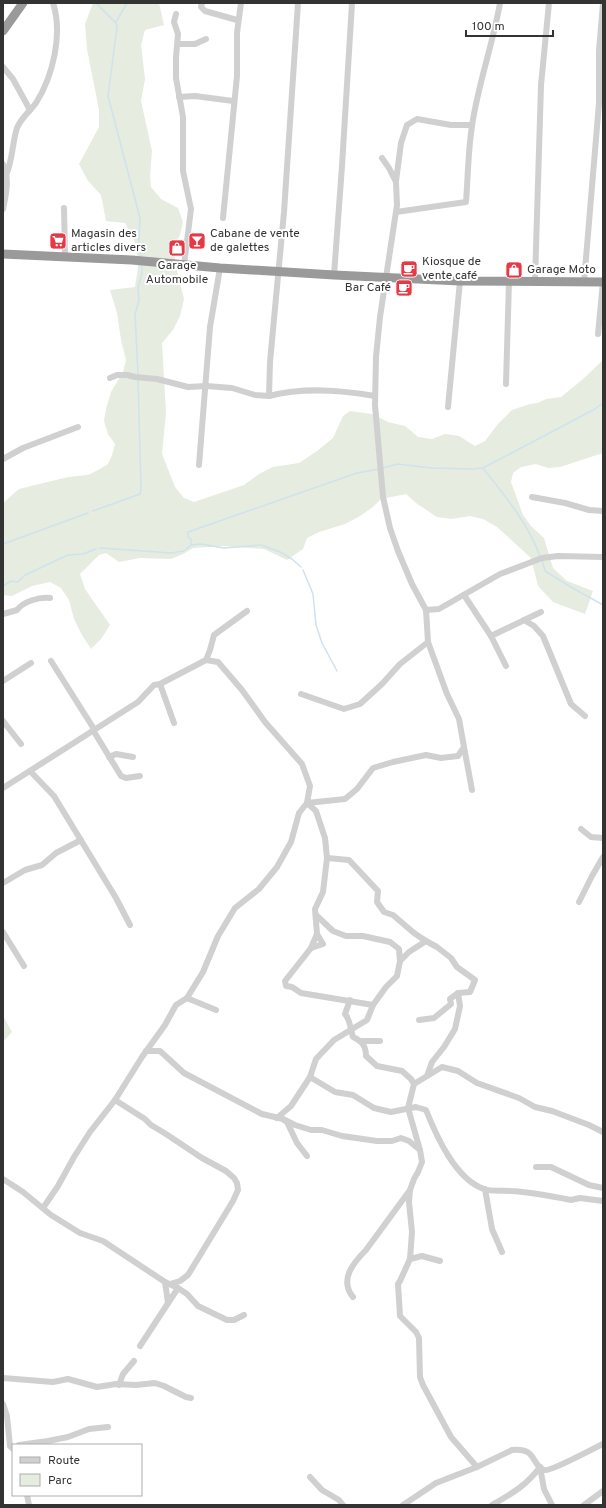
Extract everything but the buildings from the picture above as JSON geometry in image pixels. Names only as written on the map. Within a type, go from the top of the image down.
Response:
[{"type":"highway","points":[[3,31],[24,3]]},
{"type":"highway","points":[[3,254],[132,260],[277,272],[387,276],[460,281],[603,282]]},
{"type":"street","points":[[6,175],[10,166],[18,126],[36,103],[47,80],[57,42],[57,19],[53,3]]},
{"type":"street","points":[[202,3],[201,7],[205,11],[238,20]]},
{"type":"street","points":[[223,218],[233,101],[237,76],[238,20],[240,3]]},
{"type":"street","points":[[269,396],[270,362],[277,272],[284,212],[298,3]]},
{"type":"street","points":[[334,275],[352,3]]},
{"type":"street","points":[[396,212],[466,202],[472,125],[483,70],[492,41],[500,3]]},
{"type":"street","points":[[535,281],[541,85],[549,3]]},
{"type":"street","points":[[584,282],[600,103],[600,51],[603,3]]},
{"type":"street","points":[[176,14],[174,22],[178,34],[176,78],[183,117],[183,171],[191,209],[184,265]]},
{"type":"street","points":[[178,44],[195,44],[206,39]]},
{"type":"street","points":[[3,66],[13,79],[30,110]]},
{"type":"street","points":[[179,97],[195,96],[233,101]]},
{"type":"street","points":[[472,125],[451,125],[418,119],[407,125],[397,162],[397,205],[380,317],[376,357],[375,396],[380,473],[383,497],[390,528],[398,552],[412,584],[426,610],[428,642],[447,694],[459,719],[472,790]]},
{"type":"street","points":[[382,158],[396,182]]},
{"type":"street","points":[[3,164],[7,188],[3,209]]},
{"type":"street","points":[[64,208],[65,256]]},
{"type":"street","points":[[199,465],[201,423],[206,386],[210,327],[220,268]]},
{"type":"street","points":[[448,407],[460,281]]},
{"type":"street","points":[[506,384],[509,281]]},
{"type":"street","points":[[598,334],[603,282]]},
{"type":"street","points":[[110,378],[127,375],[157,379],[188,387],[206,386],[232,388],[255,395],[269,396],[287,391],[314,390],[358,393],[375,396]]},
{"type":"street","points":[[3,459],[22,448],[78,427]]},
{"type":"street","points":[[532,497],[565,503],[589,510],[603,511]]},
{"type":"street","points":[[426,610],[439,609],[500,574],[542,558],[558,556],[603,557]]},
{"type":"street","points":[[464,595],[492,636],[506,666]]},
{"type":"street","points":[[3,614],[17,610],[20,606],[41,597],[50,598]]},
{"type":"street","points":[[206,660],[214,635],[247,611]]},
{"type":"street","points":[[492,636],[541,612]]},
{"type":"street","points":[[524,620],[534,626],[543,636],[571,704],[585,716]]},
{"type":"street","points":[[301,694],[344,709],[360,704],[382,684],[400,664],[428,642]]},
{"type":"street","points":[[3,788],[138,702],[154,685],[160,684],[206,660],[218,662],[242,690],[264,722],[302,764],[310,786],[307,804],[299,814],[290,842],[277,867],[259,889],[235,908],[218,936],[203,972],[187,998],[176,1005],[165,1025],[146,1051],[115,1100],[74,1156],[58,1186],[43,1208]]},
{"type":"street","points":[[51,661],[121,776],[126,778],[140,776]]},
{"type":"street","points":[[3,681],[31,663]]},
{"type":"street","points":[[160,684],[174,723]]},
{"type":"street","points":[[3,721],[21,744]]},
{"type":"street","points":[[307,804],[345,799],[357,789],[373,768],[426,755],[441,758],[458,756],[464,747]]},
{"type":"street","points":[[110,757],[116,754],[133,757]]},
{"type":"street","points":[[30,771],[54,796],[116,898],[130,925]]},
{"type":"street","points":[[307,804],[316,810],[325,838],[327,858],[323,892],[315,909],[317,934],[311,948],[285,981],[286,986],[292,987],[301,993],[373,1005]]},
{"type":"street","points":[[581,829],[591,837],[603,838]]},
{"type":"street","points":[[3,883],[25,870],[42,865],[56,853],[81,840]]},
{"type":"street","points":[[579,902],[603,857]]},
{"type":"street","points":[[327,858],[349,860],[378,891],[377,902],[384,912],[393,915],[426,941],[437,946],[451,958],[457,967],[475,980],[470,992],[458,993],[450,999],[451,1004]]},
{"type":"street","points":[[280,1118],[291,1106],[310,1077],[316,1059],[334,1040],[367,1020],[373,1005],[386,987],[397,976],[400,961],[399,949],[390,942],[363,936],[346,936],[333,931],[316,915]]},
{"type":"street","points":[[3,932],[24,966]]},
{"type":"street","points":[[311,948],[323,944],[317,934]]},
{"type":"street","points":[[400,961],[409,952],[426,941]]},
{"type":"street","points":[[427,1076],[432,1062],[444,1047],[455,1029],[460,1006],[458,993]]},
{"type":"street","points":[[187,998],[216,1010]]},
{"type":"street","points":[[350,1000],[345,1014],[350,1019],[353,1037],[361,1041],[380,1041]]},
{"type":"street","points":[[451,1004],[460,1006]]},
{"type":"street","points":[[418,1020],[434,1018],[451,1004]]},
{"type":"street","points":[[156,1037],[160,1051],[184,1073],[262,1114],[280,1118],[311,1130],[322,1130],[342,1136],[378,1141],[392,1141],[401,1138],[409,1141],[420,1150]]},
{"type":"street","points":[[361,1041],[366,1049],[366,1056],[378,1066],[402,1071],[414,1084]]},
{"type":"street","points":[[146,1051],[160,1051]]},
{"type":"street","points":[[438,1054],[442,1067]]},
{"type":"street","points":[[477,1467],[451,1437],[423,1385],[420,1377],[419,1338],[416,1332],[400,1316],[398,1284],[410,1259],[412,1232],[409,1202],[410,1190],[422,1162],[408,1108],[414,1084],[442,1067],[458,1071],[477,1083],[519,1098],[535,1107],[559,1113],[603,1132]]},
{"type":"street","points":[[310,1077],[335,1092],[353,1095],[374,1108],[391,1112],[416,1107],[426,1110],[434,1132],[457,1167],[470,1181],[485,1189],[492,1191],[511,1191],[571,1200],[580,1198],[603,1201]]},
{"type":"street","points":[[115,1100],[202,1158],[226,1171],[237,1183],[238,1190],[233,1200],[188,1275],[180,1281],[168,1283]]},
{"type":"street","points":[[280,1118],[287,1122],[297,1143],[307,1156]]},
{"type":"street","points":[[536,1166],[551,1167],[590,1185],[603,1188]]},
{"type":"street","points":[[3,1179],[23,1192],[51,1215],[80,1233],[103,1241],[178,1288],[187,1294],[198,1306],[227,1320],[234,1320],[244,1315]]},
{"type":"street","points":[[485,1189],[492,1229],[502,1252]]},
{"type":"street","points":[[353,1298],[347,1290],[346,1282],[348,1275],[358,1258],[366,1250],[410,1190]]},
{"type":"street","points":[[410,1259],[422,1256],[440,1261]]},
{"type":"street","points":[[168,1283],[168,1303]]},
{"type":"street","points":[[140,1346],[178,1288]]},
{"type":"street","points":[[119,1385],[123,1374],[134,1361]]},
{"type":"street","points":[[3,1378],[53,1382],[68,1379],[97,1387],[155,1383],[191,1398]]},
{"type":"street","points":[[3,1404],[7,1416],[12,1447],[3,1448]]},
{"type":"street","points":[[26,1444],[68,1437],[89,1429],[108,1427]]},
{"type":"street","points":[[403,1505],[436,1483],[477,1467],[512,1450],[529,1452],[540,1467],[544,1470],[550,1470],[603,1444]]},
{"type":"street","points":[[492,1505],[531,1480],[540,1467]]},
{"type":"street","points":[[540,1467],[544,1489],[552,1505]]},
{"type":"street","points":[[310,1477],[322,1490],[343,1505]]},
{"type":"street","points":[[584,1505],[603,1491]]},
{"type":"green space","points":[[93,3],[159,3],[164,25],[145,30],[141,45],[145,79],[141,101],[152,151],[150,176],[151,187],[161,199],[178,208],[183,222],[180,235],[173,247],[184,299],[180,316],[173,330],[162,343],[166,413],[162,454],[175,487],[184,498],[194,502],[244,485],[259,474],[273,467],[299,463],[333,438],[343,416],[350,411],[372,414],[388,422],[405,426],[418,437],[432,439],[445,434],[459,436],[475,446],[485,441],[498,424],[512,410],[538,403],[546,399],[561,397],[603,360],[603,453],[560,467],[548,468],[536,464],[521,467],[513,473],[511,482],[523,515],[531,526],[544,538],[553,568],[567,581],[593,591],[585,614],[553,602],[538,586],[531,558],[497,527],[483,519],[470,516],[451,519],[437,517],[416,503],[406,494],[381,499],[373,507],[345,524],[319,532],[307,538],[303,549],[287,560],[264,549],[225,546],[193,548],[171,559],[140,558],[119,562],[106,553],[99,555],[80,574],[85,589],[110,625],[101,639],[91,649],[74,619],[69,600],[61,588],[50,582],[32,586],[12,596],[3,595],[3,503],[19,489],[68,477],[88,475],[98,470],[108,464],[115,444],[108,434],[104,421],[111,392],[123,372],[126,360],[117,313],[110,290],[135,287],[138,268],[136,244],[125,223],[106,221],[101,195],[88,181],[79,164],[99,127],[99,110],[87,49],[85,24]]},
{"type":"green space","points":[[3,1016],[12,1032],[3,1042]]},
{"type":"waterway","points":[[96,3],[116,23],[117,27],[108,96],[140,218],[139,242],[141,257]]},
{"type":"waterway","points":[[116,22],[127,3]]},
{"type":"waterway","points":[[138,374],[135,315],[139,300],[138,288],[142,273],[142,265]]},
{"type":"waterway","points":[[93,511],[140,494],[138,378]]},
{"type":"waterway","points":[[383,468],[397,464],[432,468],[483,468],[595,409],[603,403]]},
{"type":"waterway","points":[[483,468],[523,521],[540,557]]},
{"type":"waterway","points":[[191,545],[191,539],[188,537],[188,532],[357,473],[379,469]]},
{"type":"waterway","points":[[3,544],[88,513]]},
{"type":"waterway","points":[[100,548],[171,553],[184,551],[191,545],[201,544],[224,548],[261,545],[280,552],[292,559],[301,567]]},
{"type":"waterway","points":[[3,586],[11,581],[18,582],[25,575],[68,555],[83,554],[96,549]]},
{"type":"waterway","points":[[542,560],[545,571],[603,605]]},
{"type":"waterway","points":[[303,570],[313,594],[316,625],[322,643],[337,671]]},
{"type":"place","name":"Magasin des articles divers","points":[[58,241]]},
{"type":"place","name":"Cabane de vente de galettes","points":[[197,241]]},
{"type":"place","name":"Garage Automobile","points":[[177,248]]},
{"type":"place","name":"Kiosque de vente café","points":[[409,269]]},
{"type":"place","name":"Garage Moto","points":[[514,270]]},
{"type":"place","name":"Bar Café","points":[[404,288]]}]
